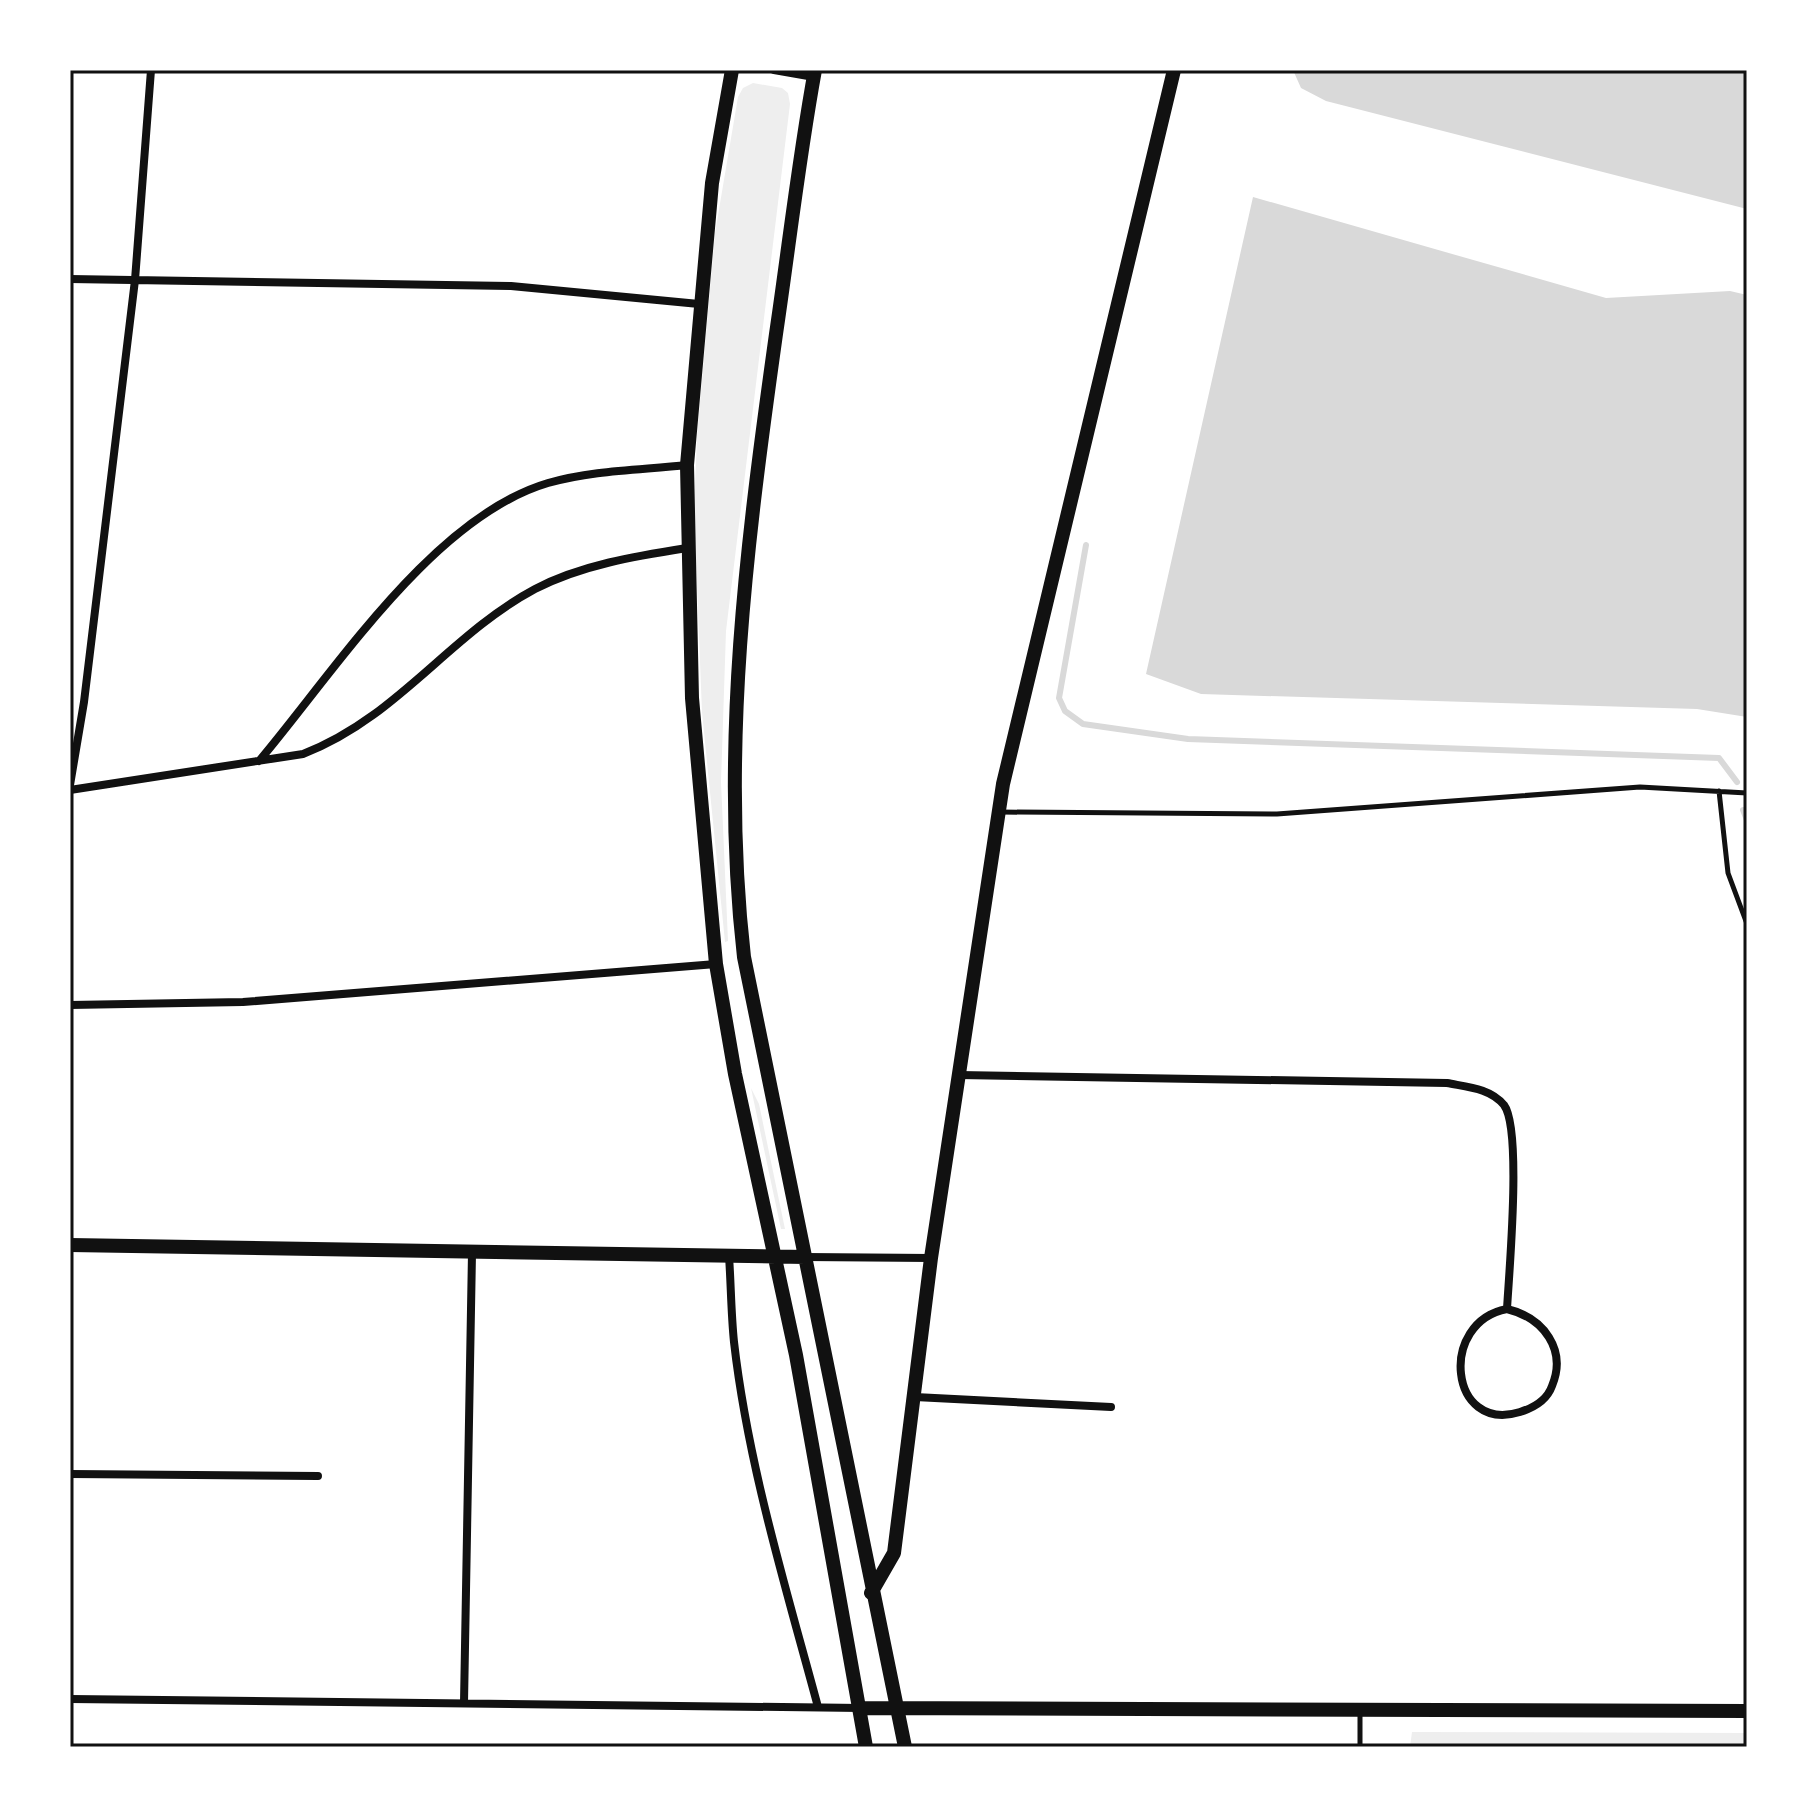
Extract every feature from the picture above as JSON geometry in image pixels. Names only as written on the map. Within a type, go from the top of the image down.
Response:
[{"type":"street","points":[[151,70],[135,280],[84,702],[70,787],[303,754],[332,743],[376,716],[490,619],[535,590],[584,569],[687,548]]},
{"type":"street","points":[[732,70],[712,183],[687,465],[692,698],[716,964],[735,1074],[775,1256],[862,1708],[866,1747]]},
{"type":"street","points":[[774,70],[814,73],[762,434],[742,615],[733,804],[735,879],[744,957],[871,1593],[905,1747]]},
{"type":"street","points":[[871,1593],[894,1553],[931,1258],[999,812],[1037,634],[1174,70]]},
{"type":"street","points":[[70,279],[511,286],[699,304]]},
{"type":"street","points":[[259,761],[403,585],[449,539],[494,509],[546,483],[582,475],[687,465]]},
{"type":"street","points":[[70,1005],[243,1002],[716,964]]},
{"type":"street","points":[[959,1075],[1447,1083],[1485,1091],[1503,1105],[1512,1134],[1507,1309]]},
{"type":"street","points":[[70,1245],[931,1258]]},
{"type":"street","points":[[464,1703],[472,1253]]},
{"type":"street","points":[[729,1256],[734,1342],[744,1407],[782,1575],[818,1707]]},
{"type":"street","points":[[1507,1309],[1522,1313],[1544,1329],[1557,1349],[1558,1369],[1551,1391],[1533,1408],[1509,1416],[1496,1415],[1476,1406],[1464,1391],[1459,1371],[1462,1348],[1474,1327],[1492,1312],[1507,1309]]},
{"type":"street","points":[[915,1397],[1111,1407]]},
{"type":"street","points":[[70,1474],[318,1476]]},
{"type":"street","points":[[70,1699],[896,1709],[1747,1711]]},
{"type":"lane","points":[[999,812],[1277,814],[1640,787],[1747,793]]},
{"type":"lane","points":[[1719,791],[1728,873],[1747,924]]},
{"type":"lane","points":[[1360,1710],[1360,1747]]},
{"type":"shaded area","points":[[1293,70],[1747,70],[1747,209],[1326,101],[1301,88]]},
{"type":"shaded area","points":[[753,83],[782,88],[788,93],[790,104],[726,631],[721,782],[728,941],[725,942],[702,712],[694,512],[697,436],[715,233],[738,97],[743,88]]},
{"type":"shaded area","points":[[1253,197],[1606,298],[1730,291],[1747,295],[1747,717],[1697,709],[1201,694],[1146,674]]},
{"type":"shaded area","points":[[751,1088],[759,1104],[785,1229],[781,1229]]},
{"type":"shaded area","points":[[1412,1732],[1747,1733],[1747,1747],[1410,1747]]},
{"type":"waterway","points":[[1086,545],[1059,698],[1065,711],[1083,724],[1188,739],[1719,758],[1737,782]]},
{"type":"waterway","points":[[1743,810],[1747,820]]}]
